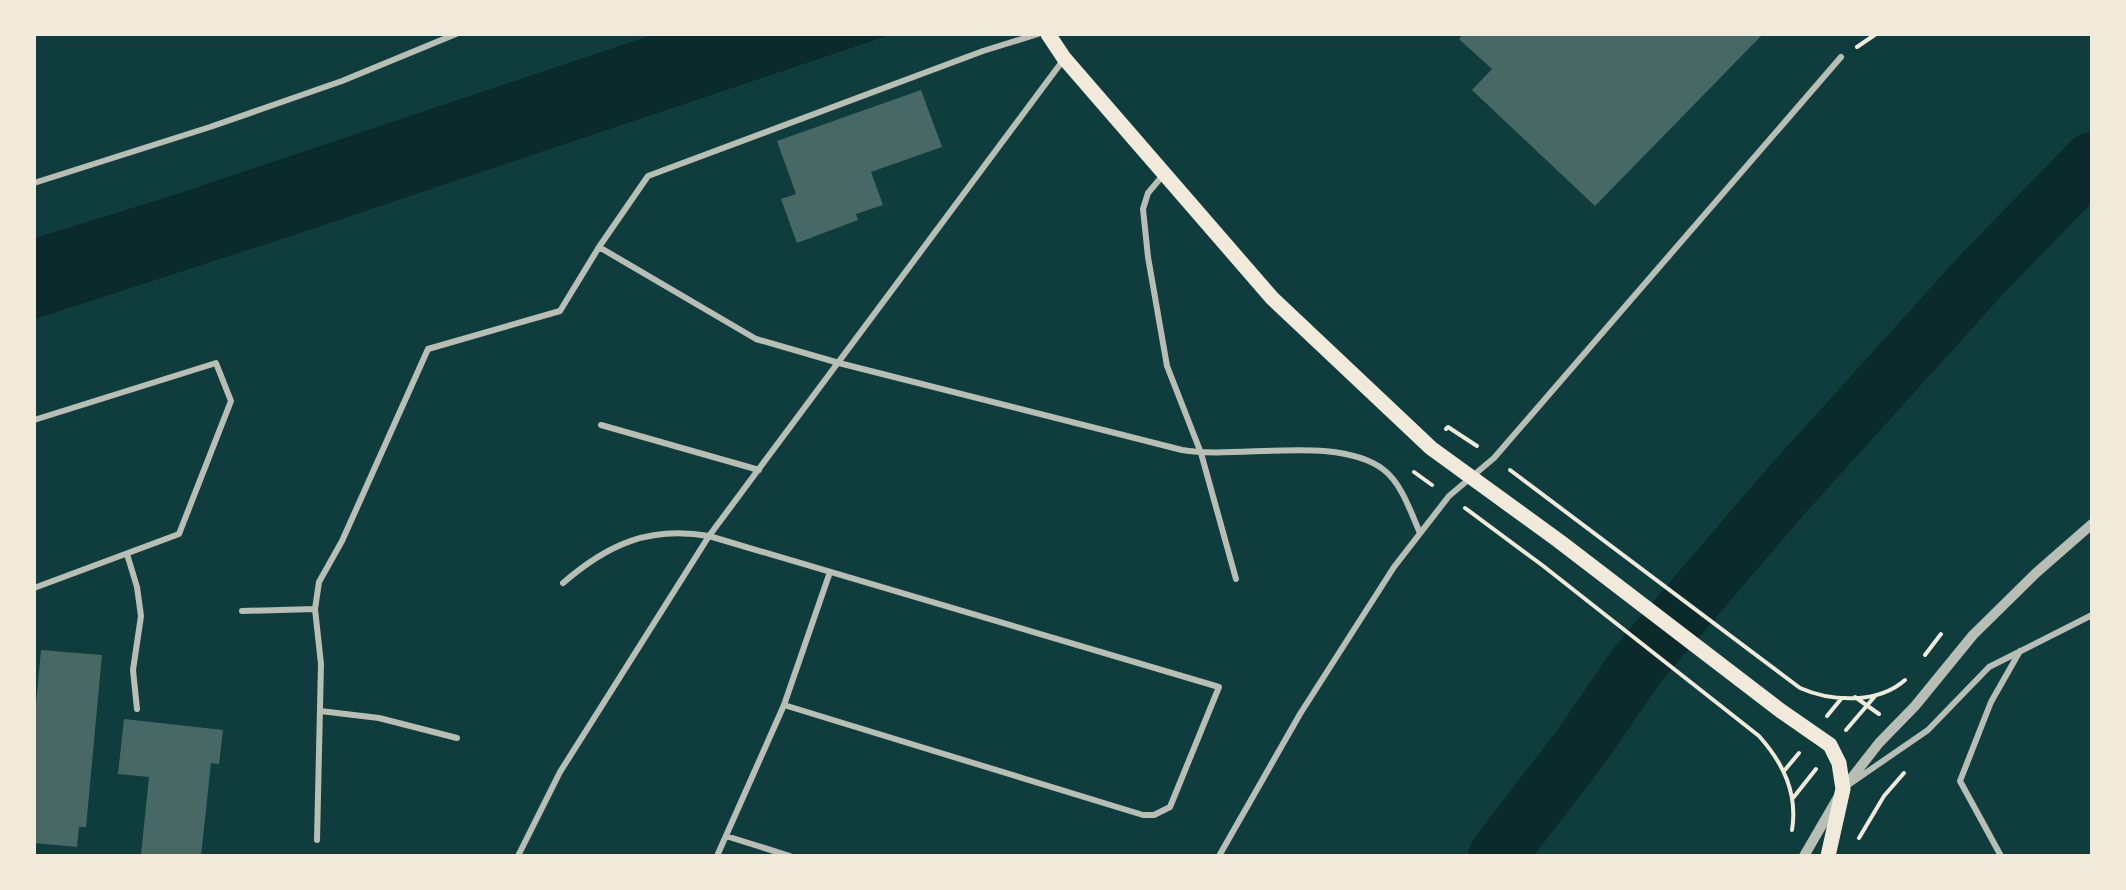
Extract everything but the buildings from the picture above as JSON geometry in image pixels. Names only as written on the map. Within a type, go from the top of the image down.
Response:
[{"type":"main road","points":[[1048,34],[1064,58],[1272,298],[1431,448],[1559,541],[1781,711],[1830,745],[1839,763],[1843,789],[1828,855]]},
{"type":"street","points":[[34,183],[298,96],[456,34]]},
{"type":"street","points":[[317,840],[321,664],[315,609],[319,582],[342,541],[428,349],[560,311],[599,247],[648,176],[983,51],[1038,34]]},
{"type":"street","points":[[1219,855],[1246,804],[1359,619],[1420,533],[1449,496],[1494,458],[1841,57]]},
{"type":"street","points":[[518,855],[560,772],[709,536],[1064,58]]},
{"type":"street","points":[[1164,174],[1148,193],[1143,209],[1148,257],[1167,366],[1201,453],[1236,579]]},
{"type":"street","points":[[599,247],[756,339],[839,363],[1201,453],[1281,449],[1364,459],[1384,470],[1399,488],[1420,533]]},
{"type":"street","points":[[34,420],[216,363],[231,401],[179,534],[34,588]]},
{"type":"street","points":[[601,425],[759,470]]},
{"type":"street","points":[[1804,855],[1843,789],[1878,743],[1915,706],[1973,635],[2036,573],[2091,524]]},
{"type":"street","points":[[563,583],[587,562],[616,545],[656,534],[682,532],[709,536],[1219,687],[1170,807],[1154,815],[1143,815],[784,705]]},
{"type":"street","points":[[127,554],[137,587],[141,616],[133,670],[137,709]]},
{"type":"street","points":[[717,855],[784,705],[830,572]]},
{"type":"street","points":[[242,611],[315,609]]},
{"type":"street","points":[[1843,789],[1928,730],[1989,667],[2091,615]]},
{"type":"street","points":[[2001,855],[1960,781],[1990,702],[2020,650]]},
{"type":"street","points":[[320,711],[379,718],[457,738]]},
{"type":"street","points":[[726,836],[790,855]]},
{"type":"path","points":[[1412,470],[1542,564],[1759,736],[1771,750],[1789,782],[1793,812],[1791,834]]},
{"type":"path","points":[[1574,518],[1800,688],[1819,696],[1848,698],[1893,690],[1908,677]]},
{"type":"path","points":[[1921,660],[1941,634]]},
{"type":"path","points":[[1857,843],[1884,796],[1912,764]]},
{"type":"water","points":[[652,35],[890,35],[288,237],[35,319],[35,238],[177,194]]},
{"type":"waterway","points":[[1497,856],[1580,748],[1638,664],[1787,490],[1983,273],[2092,161]]}]
